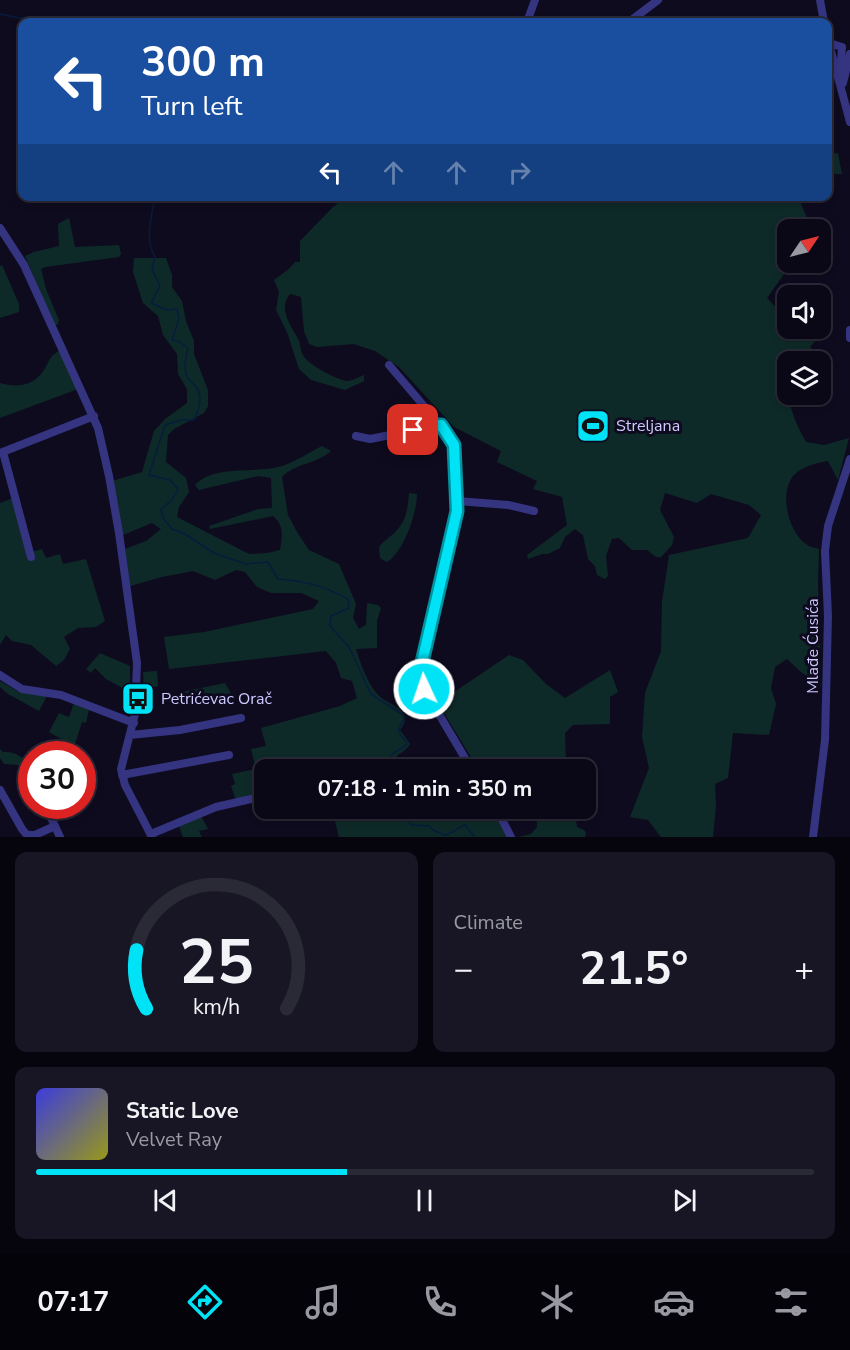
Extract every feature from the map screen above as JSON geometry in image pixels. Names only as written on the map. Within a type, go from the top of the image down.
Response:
[{"type":"street","points":[[528,18],[534,0]]},
{"type":"street","points":[[634,18],[658,0]]},
{"type":"street","points":[[820,0],[823,18]]},
{"type":"street","points":[[832,43],[842,46],[840,87]]},
{"type":"street","points":[[840,87],[850,54]]},
{"type":"street","points":[[832,57],[850,122]]},
{"type":"street","points":[[0,228],[24,265],[94,416],[109,476],[137,663],[134,723],[121,765],[122,775],[131,798],[152,836],[216,807],[254,798]]},
{"type":"street","points":[[850,330],[850,338]]},
{"type":"street","points":[[389,365],[452,439],[455,451],[457,501],[454,530],[420,671],[424,689],[465,759]]},
{"type":"street","points":[[31,557],[2,453],[94,416]]},
{"type":"street","points":[[356,436],[370,439],[441,425]]},
{"type":"street","name":"Mlađe Ćusića","points":[[813,837],[825,740],[828,616],[825,551],[828,526],[850,459]]},
{"type":"street","points":[[457,501],[508,505],[534,511]]},
{"type":"street","points":[[0,675],[22,688],[61,695],[134,723]]},
{"type":"street","points":[[130,735],[180,730],[241,718]]},
{"type":"street","points":[[122,775],[230,755]]},
{"type":"street","points":[[0,790],[27,835],[34,835],[55,825]]},
{"type":"street","points":[[52,819],[60,837]]},
{"type":"street","points":[[502,819],[511,837]]},
{"type":"green space","points":[[838,153],[842,174],[832,174],[832,154]]},
{"type":"green space","points":[[341,201],[800,201],[807,219],[777,219],[777,273],[785,273],[767,298],[777,308],[777,339],[817,339],[810,347],[814,351],[777,351],[777,405],[790,405],[806,442],[824,445],[849,438],[838,480],[828,461],[813,465],[794,475],[786,495],[788,514],[795,531],[807,545],[819,549],[821,686],[787,659],[775,667],[771,688],[776,704],[769,735],[733,733],[728,778],[715,784],[713,837],[661,837],[648,820],[630,817],[649,768],[642,737],[645,693],[661,651],[662,602],[669,555],[748,538],[761,515],[749,505],[711,494],[697,503],[665,493],[660,510],[674,537],[672,545],[661,557],[656,557],[647,550],[632,550],[619,538],[612,539],[606,556],[608,576],[605,579],[597,575],[595,566],[588,559],[583,535],[575,529],[565,537],[560,548],[528,559],[527,555],[567,525],[562,497],[533,489],[537,481],[497,462],[501,451],[454,427],[399,367],[375,351],[354,344],[317,347],[309,344],[304,331],[301,297],[290,294],[286,300],[285,312],[306,359],[336,378],[349,381],[364,375],[364,381],[345,390],[311,380],[299,369],[287,332],[276,310],[279,292],[274,280],[295,262],[300,262],[300,241]]},
{"type":"green space","points":[[69,218],[75,247],[119,245],[121,254],[119,257],[41,269],[46,289],[59,320],[55,326],[25,256],[59,246],[58,224]]},
{"type":"green space","points":[[134,258],[166,258],[172,275],[172,287],[182,301],[186,321],[194,341],[194,354],[208,390],[208,406],[204,413],[174,429],[168,435],[166,462],[186,478],[189,492],[179,507],[177,517],[249,554],[280,550],[281,528],[273,516],[210,529],[209,526],[258,509],[272,508],[271,478],[258,476],[199,490],[195,485],[214,474],[285,465],[322,446],[331,451],[319,459],[287,472],[282,477],[288,515],[309,550],[339,564],[356,604],[353,618],[359,629],[366,625],[367,603],[378,605],[381,608],[377,621],[377,648],[356,649],[363,669],[378,695],[404,715],[404,722],[400,730],[410,744],[395,759],[254,759],[254,761],[251,749],[266,746],[261,728],[340,706],[357,698],[352,681],[341,678],[336,663],[326,651],[169,669],[164,637],[204,632],[313,609],[319,601],[301,593],[271,593],[257,587],[245,572],[236,570],[215,580],[193,571],[130,586],[125,549],[146,541],[161,529],[152,523],[123,535],[112,481],[142,472],[154,431],[165,419],[187,403],[187,389],[178,374],[177,354],[163,335],[158,316],[143,303],[133,272]]},
{"type":"green space","points":[[2,265],[19,304],[19,312],[0,318],[0,266]]},
{"type":"green space","points":[[59,351],[78,389],[0,418],[0,383],[19,385],[30,382],[40,375]]},
{"type":"green space","points":[[409,493],[417,494],[412,521],[399,550],[387,562],[380,558],[379,547],[403,521]]},
{"type":"green space","points":[[13,498],[31,552],[42,549],[46,558],[60,554],[63,564],[86,559],[105,621],[96,627],[78,628],[64,637],[70,649],[64,660],[56,666],[31,645],[12,641],[6,635],[0,645],[0,503]]},
{"type":"green space","points":[[100,653],[130,666],[130,692],[106,679],[95,668],[91,673],[86,669]]},
{"type":"green space","points":[[509,655],[523,660],[546,684],[565,698],[610,670],[618,692],[610,697],[610,724],[573,725],[565,733],[566,759],[472,759],[438,703]]},
{"type":"green space","points":[[157,671],[158,686],[144,690],[143,672]]},
{"type":"green space","points":[[0,681],[17,691],[48,694],[39,711],[8,694],[0,687]]},
{"type":"green space","points":[[225,683],[232,695],[183,706],[181,692]]},
{"type":"green space","points":[[74,703],[89,709],[86,723],[82,722],[76,741],[64,741],[49,732],[59,713],[69,717]]},
{"type":"green space","points":[[0,749],[3,752],[11,752],[18,756],[18,765],[4,764],[0,758]]},
{"type":"green space","points":[[254,769],[254,796],[236,800],[231,786],[235,784],[232,774]]},
{"type":"green space","points":[[201,816],[208,829],[199,831],[202,837],[183,837],[179,826]]},
{"type":"green space","points":[[361,819],[362,821],[366,819],[497,819],[507,837],[339,837],[335,821]]},
{"type":"green space","points":[[537,819],[577,819],[577,827],[586,833],[585,837],[518,837],[531,834],[537,827]]},
{"type":"waterway","points":[[0,14],[19,18]]},
{"type":"waterway","points":[[19,18],[71,18]]},
{"type":"waterway","points":[[154,201],[149,235],[155,257],[152,270],[160,286],[151,303],[167,310],[177,309],[179,319],[172,340],[188,348],[185,362],[186,374],[197,388],[200,400],[194,420],[181,420],[165,425],[149,475],[170,480],[178,489],[172,500],[161,509],[163,518],[172,529],[185,534],[214,553],[246,564],[268,562],[278,579],[314,585],[348,599],[349,608],[331,616],[330,626],[349,647],[371,694],[403,715],[404,719],[399,733],[407,744],[390,756],[389,759]]},
{"type":"waterway","points":[[408,819],[411,825],[429,826],[445,835],[465,825],[475,837]]},
{"type":"place","name":"Streljana","points":[[593,426]]},
{"type":"place","name":"Petrićevac Orač","points":[[138,699]]},
{"type":"route","points":[[413,430],[441,425],[452,439],[455,451],[457,515],[420,671],[424,689]]}]
